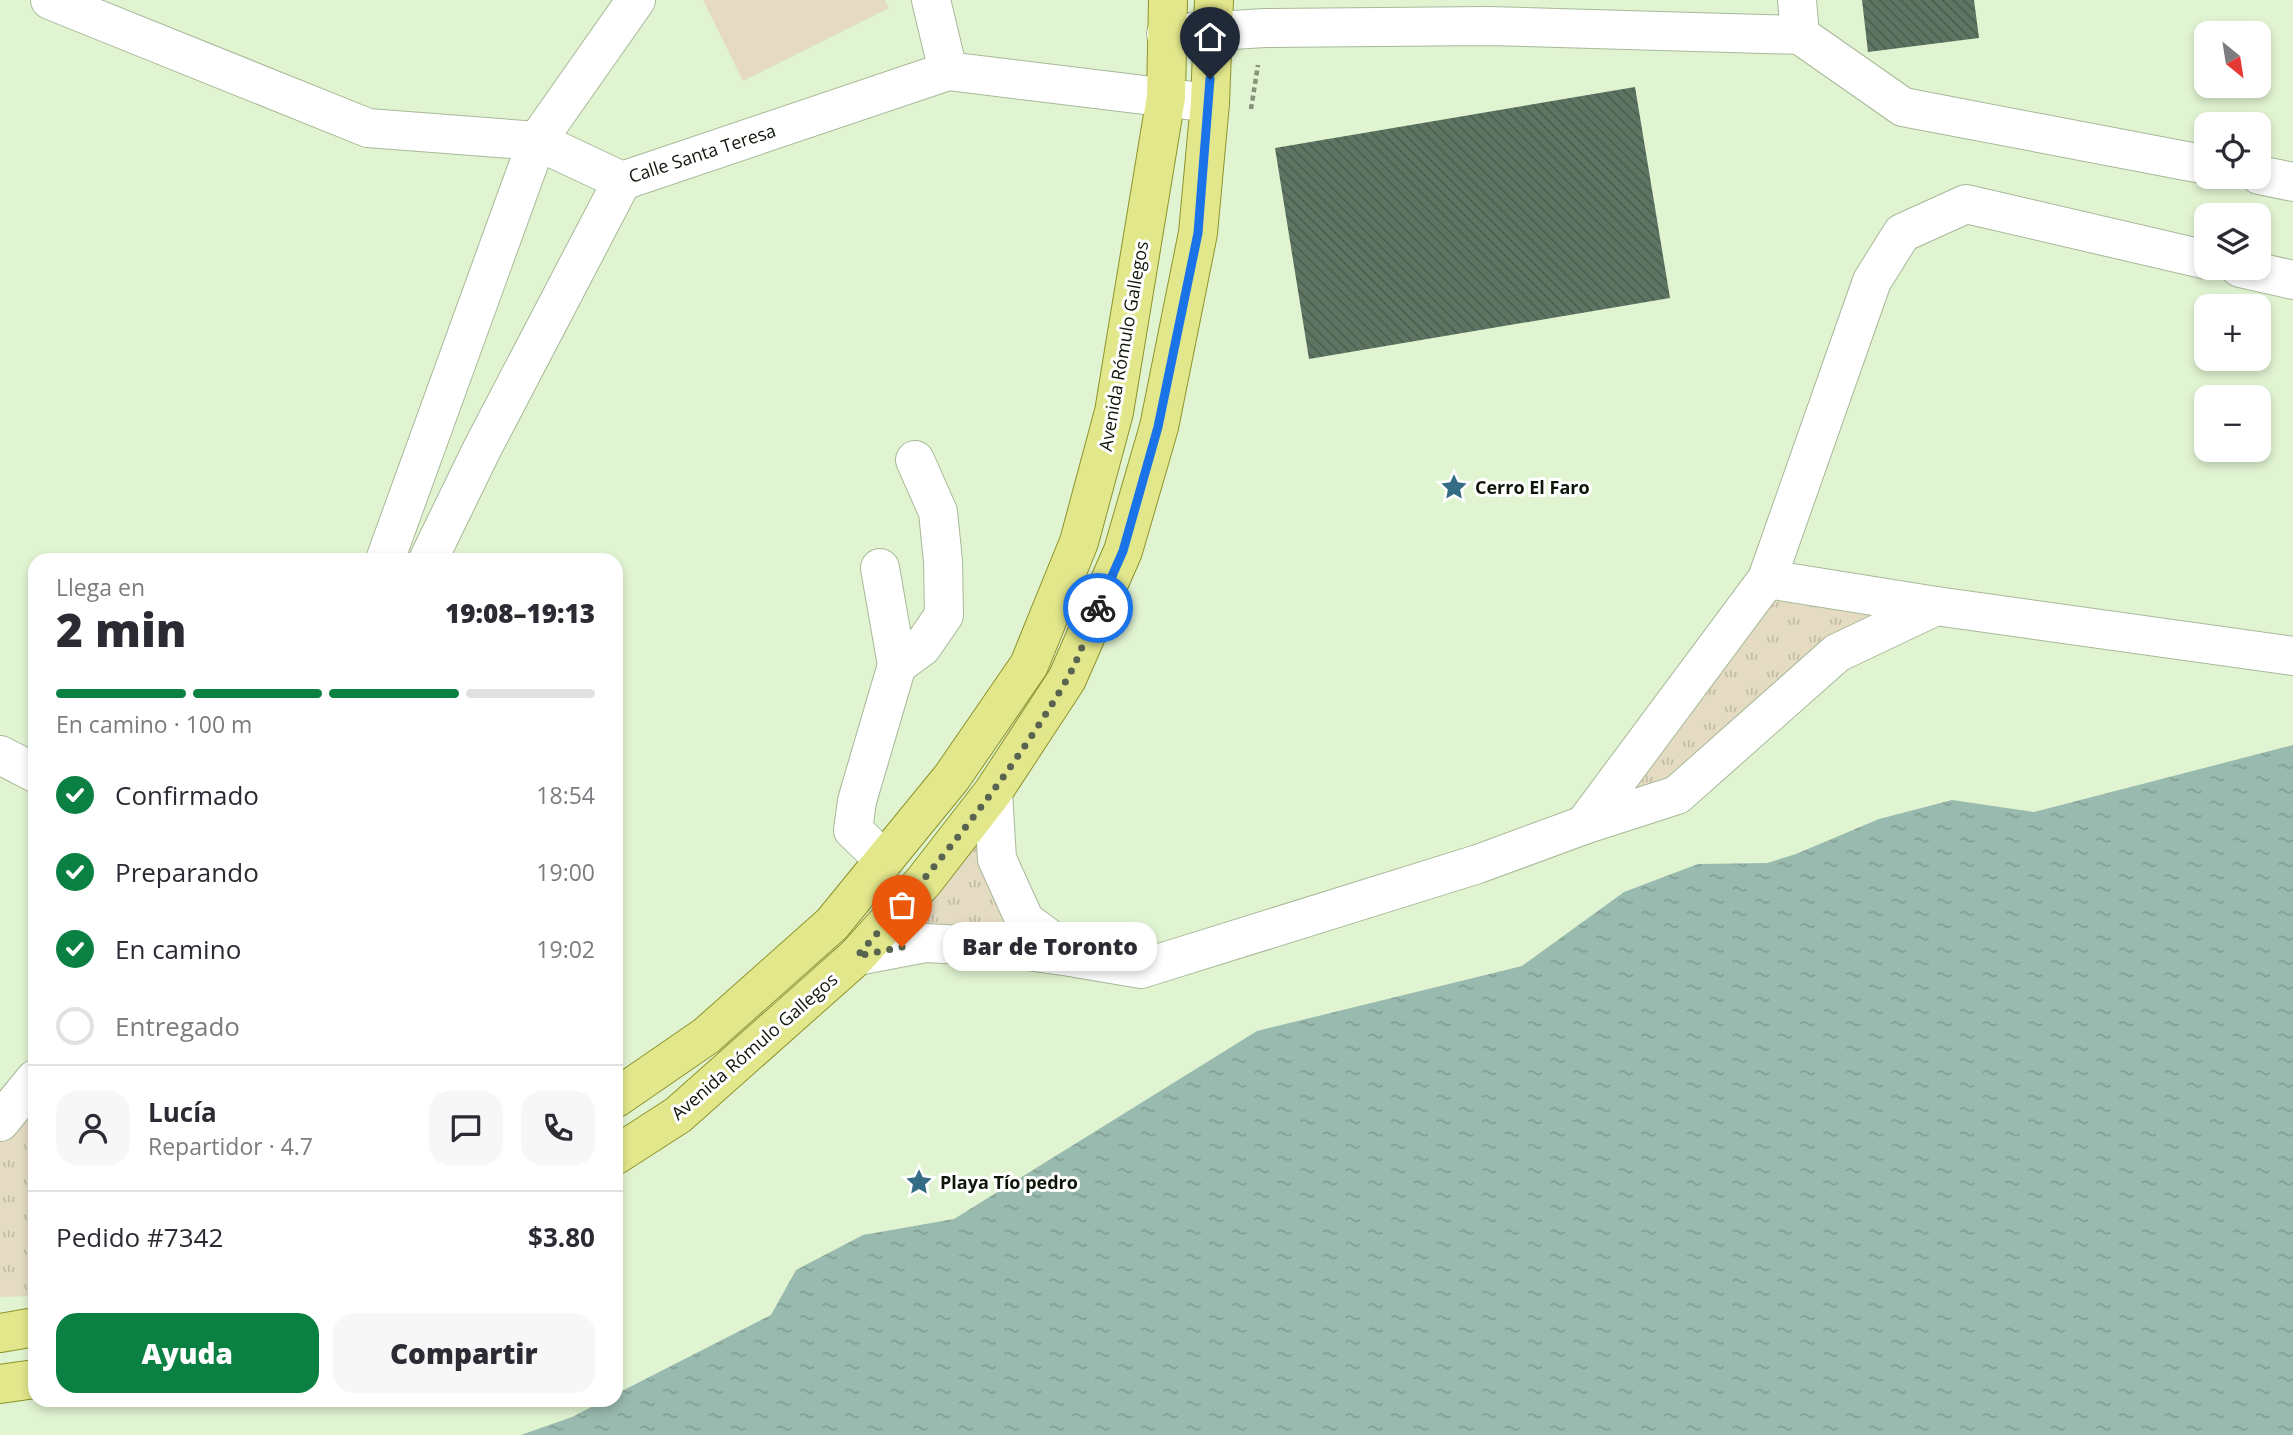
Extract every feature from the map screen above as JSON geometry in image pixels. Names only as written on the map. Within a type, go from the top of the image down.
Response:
[{"type":"main road","name":"Avenida Rómulo Gallegos","points":[[623,1150],[678,1115],[857,956],[924,881],[993,792],[1067,679],[1123,551],[1158,427],[1198,233],[1213,16]]},
{"type":"main road","name":"Avenida Rómulo Gallegos","points":[[623,1088],[706,1036],[832,924],[953,777],[1029,665],[1079,542],[1114,412],[1166,97],[1167,17]]},
{"type":"main road","points":[[0,1333],[28,1328]]},
{"type":"main road","points":[[0,1384],[28,1380]]},
{"type":"street","name":"Calle Santa Teresa","points":[[50,0],[368,128],[537,141],[622,181],[948,71],[1209,103]]},
{"type":"street","points":[[389,553],[537,141],[636,0]]},
{"type":"street","points":[[931,0],[948,71]]},
{"type":"street","points":[[1167,17],[1213,16],[1265,28],[1487,13],[1798,18],[1903,107],[2194,163]]},
{"type":"street","points":[[2271,177],[2293,182]]},
{"type":"street","points":[[431,553],[482,449],[622,181]]},
{"type":"street","points":[[1584,825],[1767,579],[1872,281],[1902,233],[1966,204],[2194,257]]},
{"type":"street","points":[[2271,275],[2293,280]]},
{"type":"street","points":[[897,665],[922,647],[944,615],[943,561],[938,512],[915,460]]},
{"type":"street","points":[[880,568],[897,665],[858,802],[853,830],[884,860]]},
{"type":"street","points":[[1767,579],[1936,606],[2293,656]]},
{"type":"street","points":[[857,956],[925,943],[999,947],[1141,969],[1478,864],[1676,795],[1837,653],[1936,606]]},
{"type":"street","points":[[0,755],[28,769]]},
{"type":"street","points":[[993,792],[997,859],[1025,921],[1076,958]]},
{"type":"street","points":[[0,1122],[28,1088]]},
{"type":"green space","points":[[703,0],[885,0],[889,8],[743,81]]},
{"type":"green space","points":[[1767,579],[1929,608],[1677,795],[1584,825]]},
{"type":"green space","points":[[993,792],[997,859],[1076,958],[857,956]]},
{"type":"green space","points":[[28,1099],[28,1296],[0,1297],[0,1133]]},
{"type":"water","points":[[2293,745],[2293,1435],[521,1435],[572,1417],[591,1407],[623,1407],[623,1390],[771,1315],[796,1270],[863,1235],[954,1219],[1257,1031],[1522,966],[1624,892],[1698,864],[1767,863],[1796,854],[1879,819],[1952,800],[2034,812]]},
{"type":"building","points":[[1862,0],[1974,0],[1979,38],[1868,52]]},
{"type":"building","points":[[1635,87],[1670,298],[1309,359],[1275,148]]},
{"type":"way so far","points":[[902,947],[857,956],[924,881],[993,792],[1067,679],[1098,608]]},
{"type":"place","name":"Cerro El Faro","points":[[1454,487]]},
{"type":"place","name":"Bar de Toronto","points":[[902,947]]},
{"type":"place","name":"Playa Tío pedro","points":[[919,1182]]},
{"type":"route","points":[[1098,608],[1123,551],[1158,427],[1198,233],[1210,79]]}]
